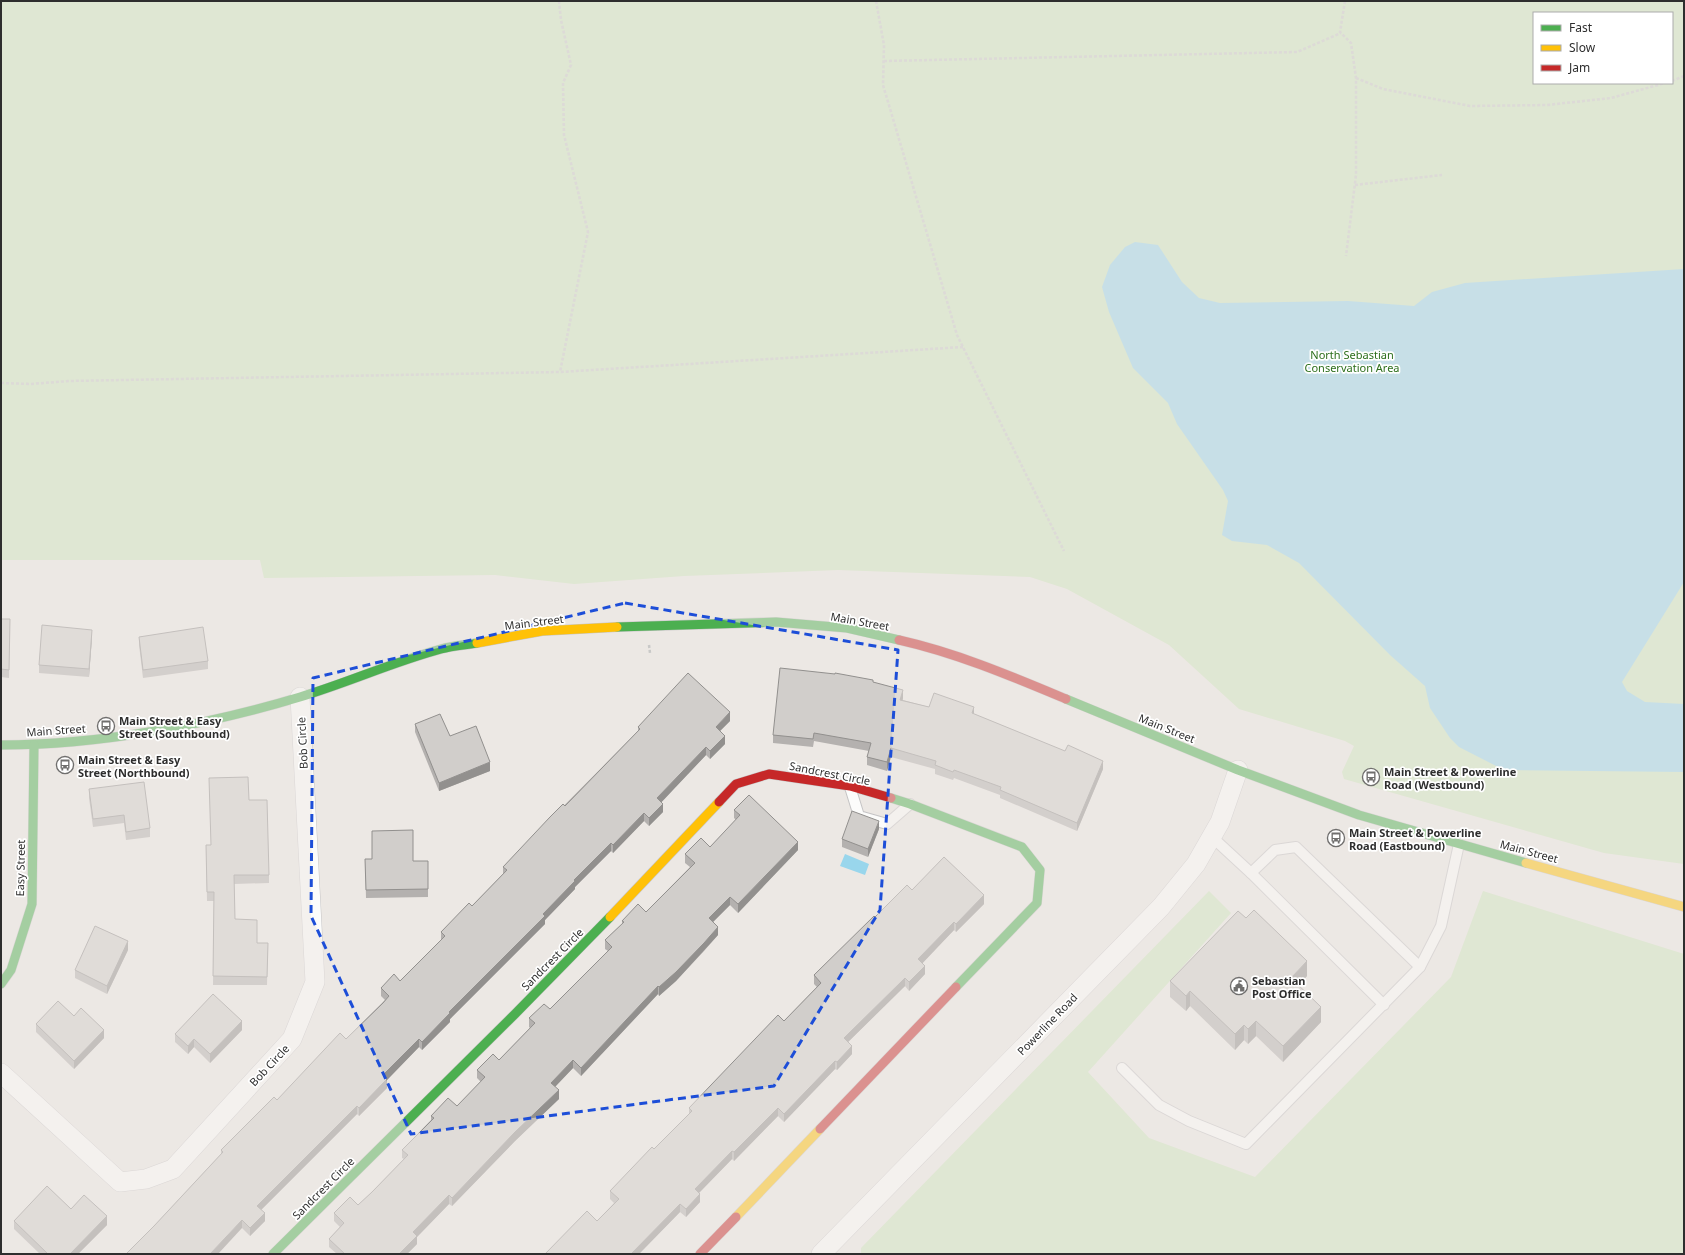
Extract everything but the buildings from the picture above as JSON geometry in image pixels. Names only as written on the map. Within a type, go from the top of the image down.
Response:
[{"type":"street","name":"Main Street","points":[[1,745],[34,745],[114,738],[217,719],[300,697],[441,649],[542,631],[647,625],[776,622],[847,628],[918,644],[985,665],[1238,770],[1359,815],[1684,907]]},
{"type":"street","name":"Bob Circle","points":[[1,1073],[120,1182],[146,1179],[173,1169],[292,1039],[315,982],[300,697]]},
{"type":"street","name":"Easy Street","points":[[1,984],[11,970],[32,904],[34,745]]},
{"type":"street","name":"Powerline Road","points":[[821,1254],[1161,907],[1196,864],[1212,837],[1220,822],[1238,770]]},
{"type":"street","name":"Sandcrest Circle","points":[[273,1254],[537,991],[736,784],[769,774],[850,786],[910,804],[1022,846],[1040,870],[1037,903],[709,1251]]},
{"type":"lane","points":[[850,786],[859,816],[887,824],[910,804]]},
{"type":"lane","points":[[1212,837],[1251,873],[1384,1005]]},
{"type":"lane","points":[[1122,1068],[1159,1105],[1189,1121],[1246,1144],[1420,967],[1441,926],[1459,844]]},
{"type":"lane","points":[[1251,873],[1275,850],[1296,847],[1420,967]]},
{"type":"path","points":[[559,1],[561,20],[572,65],[564,83],[564,135],[588,232],[560,372]]},
{"type":"path","points":[[876,1],[884,45],[884,85],[957,335],[1064,551]]},
{"type":"path","points":[[1345,1],[1340,32],[1351,42],[1356,78],[1355,185],[1346,256]]},
{"type":"path","points":[[884,61],[1297,52],[1341,33]]},
{"type":"path","points":[[1673,81],[1684,76]]},
{"type":"path","points":[[1356,78],[1384,89],[1470,106],[1554,105],[1611,98],[1662,84]]},
{"type":"path","points":[[1355,185],[1442,175]]},
{"type":"path","points":[[1,383],[30,384],[77,380],[560,372],[963,346]]},
{"type":"highlighted area","points":[[625,603],[898,650],[880,910],[774,1086],[411,1134],[311,916],[313,678]]},
{"type":"green space","name":"North Sebastian Conservation Area","points":[[1,1],[1684,1],[1684,864],[1604,853],[1344,779],[1342,772],[1354,746],[1345,741],[1239,709],[1169,645],[1067,589],[1030,577],[838,570],[684,576],[574,584],[495,575],[264,578],[260,560],[1,560]]},
{"type":"green space","points":[[1209,891],[1231,913],[1088,1072],[1149,1138],[1255,1177],[1451,977],[1483,891],[1684,954],[1684,1254],[861,1254],[861,1248]]},
{"type":"water","points":[[1135,242],[1158,245],[1182,282],[1199,298],[1220,303],[1348,301],[1414,306],[1432,292],[1465,283],[1684,269],[1684,582],[1622,682],[1627,691],[1645,702],[1684,704],[1684,772],[1504,770],[1459,747],[1450,738],[1430,708],[1425,686],[1390,655],[1299,563],[1267,545],[1232,541],[1222,535],[1228,501],[1223,490],[1177,424],[1168,403],[1133,368],[1109,312],[1102,287],[1110,265],[1125,247]]},
{"type":"water","points":[[845,854],[869,864],[865,875],[840,866]]},
{"type":"traffic: fast","points":[[617,627],[776,622],[847,628],[899,640]]},
{"type":"traffic: fast","points":[[1,745],[38,744],[114,737],[152,732],[228,716],[300,697],[441,649],[477,643]]},
{"type":"traffic: fast","points":[[1066,699],[1238,770],[1359,815],[1526,863]]},
{"type":"traffic: fast","points":[[1,984],[11,970],[32,904],[34,745]]},
{"type":"traffic: fast","points":[[891,798],[1022,847],[1040,870],[1037,903],[956,987]]},
{"type":"traffic: fast","points":[[273,1254],[515,1014],[610,917]]},
{"type":"traffic: slow","points":[[477,643],[542,631],[617,627]]},
{"type":"traffic: slow","points":[[610,917],[719,802]]},
{"type":"traffic: slow","points":[[1526,863],[1684,907]]},
{"type":"traffic: slow","points":[[736,1217],[820,1129]]},
{"type":"traffic: jam","points":[[899,640],[963,658],[1066,699]]},
{"type":"traffic: jam","points":[[719,802],[736,784],[769,774],[850,786],[891,798]]},
{"type":"traffic: jam","points":[[820,1129],[956,987]]},
{"type":"traffic: jam","points":[[700,1254],[736,1217]]},
{"type":"place","name":"Main Street & Easy Street (Southbound)","points":[[106,726]]},
{"type":"place","name":"Main Street & Easy Street (Northbound)","points":[[65,765]]},
{"type":"place","name":"Main Street & Powerline Road (Westbound)","points":[[1371,777]]},
{"type":"place","name":"Main Street & Powerline Road (Eastbound)","points":[[1336,838]]},
{"type":"place","name":"Sebastian Post Office","points":[[1239,986]]}]
